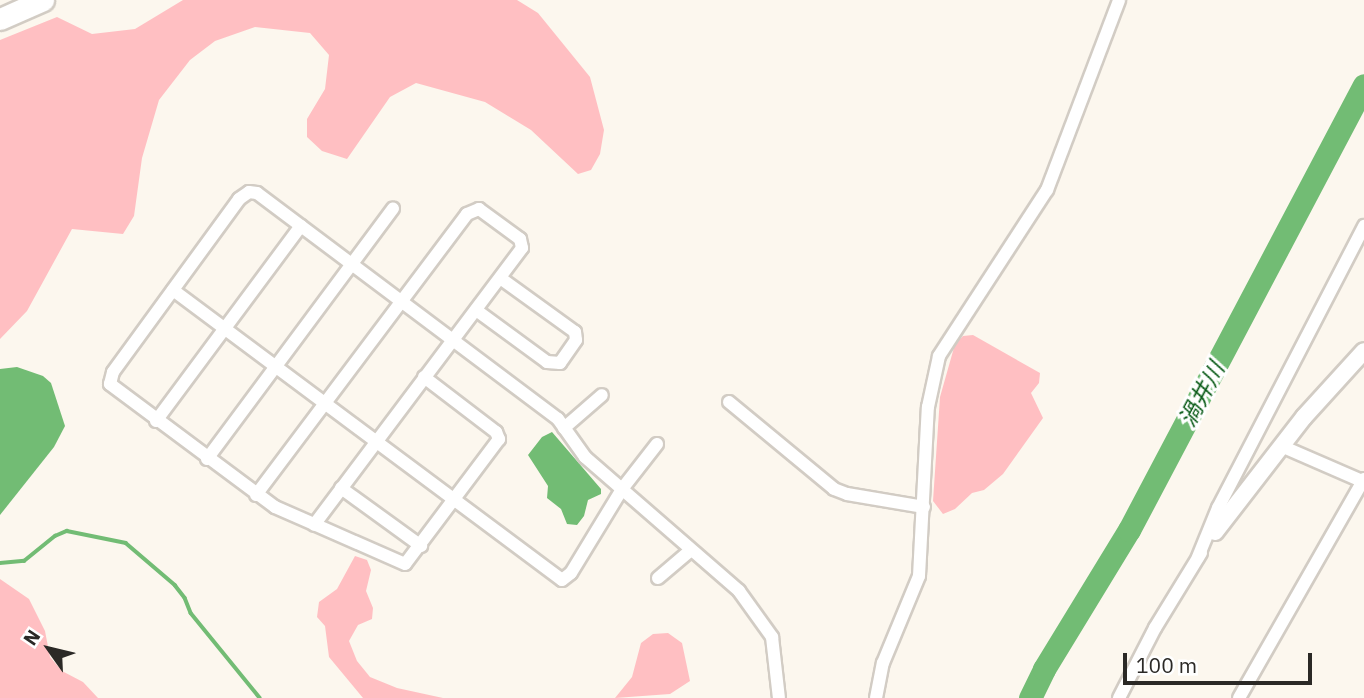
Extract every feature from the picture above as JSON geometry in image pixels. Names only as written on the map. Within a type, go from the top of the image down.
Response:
[{"type":"highway","points":[[0,19],[43,0]]},
{"type":"street","points":[[876,698],[883,663],[919,576],[928,407],[939,356],[1046,190],[1119,0]]},
{"type":"street","points":[[424,377],[499,435],[498,443],[410,561],[399,564],[256,495],[113,389],[110,378],[240,199],[249,191],[257,193],[558,419],[585,457],[738,591],[769,631],[774,642],[779,698]]},
{"type":"street","points":[[207,459],[393,208]]},
{"type":"street","points":[[256,495],[467,214],[475,209],[523,243],[522,248],[314,525]]},
{"type":"street","points":[[156,421],[301,226]]},
{"type":"street","points":[[1198,557],[1218,508],[1364,226]]},
{"type":"street","points":[[476,310],[552,364],[560,363],[576,340],[575,332],[500,278]]},
{"type":"street","points":[[173,290],[562,580],[571,573],[622,489],[657,444]]},
{"type":"street","points":[[1119,698],[1155,628],[1215,532],[1282,446],[1364,351]]},
{"type":"street","points":[[565,428],[602,396]]},
{"type":"street","points":[[729,402],[834,488],[847,494],[924,507]]},
{"type":"street","points":[[1239,698],[1363,481],[1282,446]]},
{"type":"street","points":[[341,488],[421,546]]},
{"type":"street","points":[[658,578],[691,550]]},
{"type":"shaded area","points":[[183,0],[517,0],[538,13],[590,77],[604,130],[600,154],[591,170],[578,174],[531,130],[485,102],[416,83],[390,97],[347,159],[322,151],[307,137],[307,119],[325,89],[329,55],[310,33],[255,27],[215,41],[190,60],[159,100],[142,158],[134,216],[123,234],[72,229],[27,311],[0,339],[0,40],[57,17],[92,34],[135,29]]},
{"type":"shaded area","points":[[973,335],[1040,373],[1039,383],[1031,393],[1043,418],[1003,474],[984,490],[972,493],[955,509],[943,514],[933,501],[940,397],[955,344],[963,336]]},
{"type":"shaded area","points":[[17,367],[43,376],[51,383],[65,426],[54,447],[0,515],[0,369]]},
{"type":"shaded area","points":[[552,432],[601,489],[601,494],[588,500],[584,516],[577,525],[567,524],[561,509],[547,498],[548,486],[528,455],[542,437]]},
{"type":"shaded area","points":[[355,556],[367,560],[371,570],[366,591],[373,608],[372,619],[358,625],[349,641],[357,661],[370,677],[397,688],[443,698],[363,698],[329,657],[325,626],[317,617],[319,602],[337,589]]},
{"type":"shaded area","points":[[0,579],[29,599],[45,631],[50,657],[62,671],[83,682],[98,698],[0,698]]},
{"type":"shaded area","points":[[668,633],[682,643],[690,681],[670,694],[615,698],[632,677],[641,643],[653,634]]},
{"type":"waterway","name":"渦井川","points":[[1030,698],[1044,669],[1129,530],[1364,85]]},
{"type":"waterway","points":[[0,563],[24,561],[55,536],[67,531],[126,543],[175,585],[185,598],[191,613],[260,698]]}]
